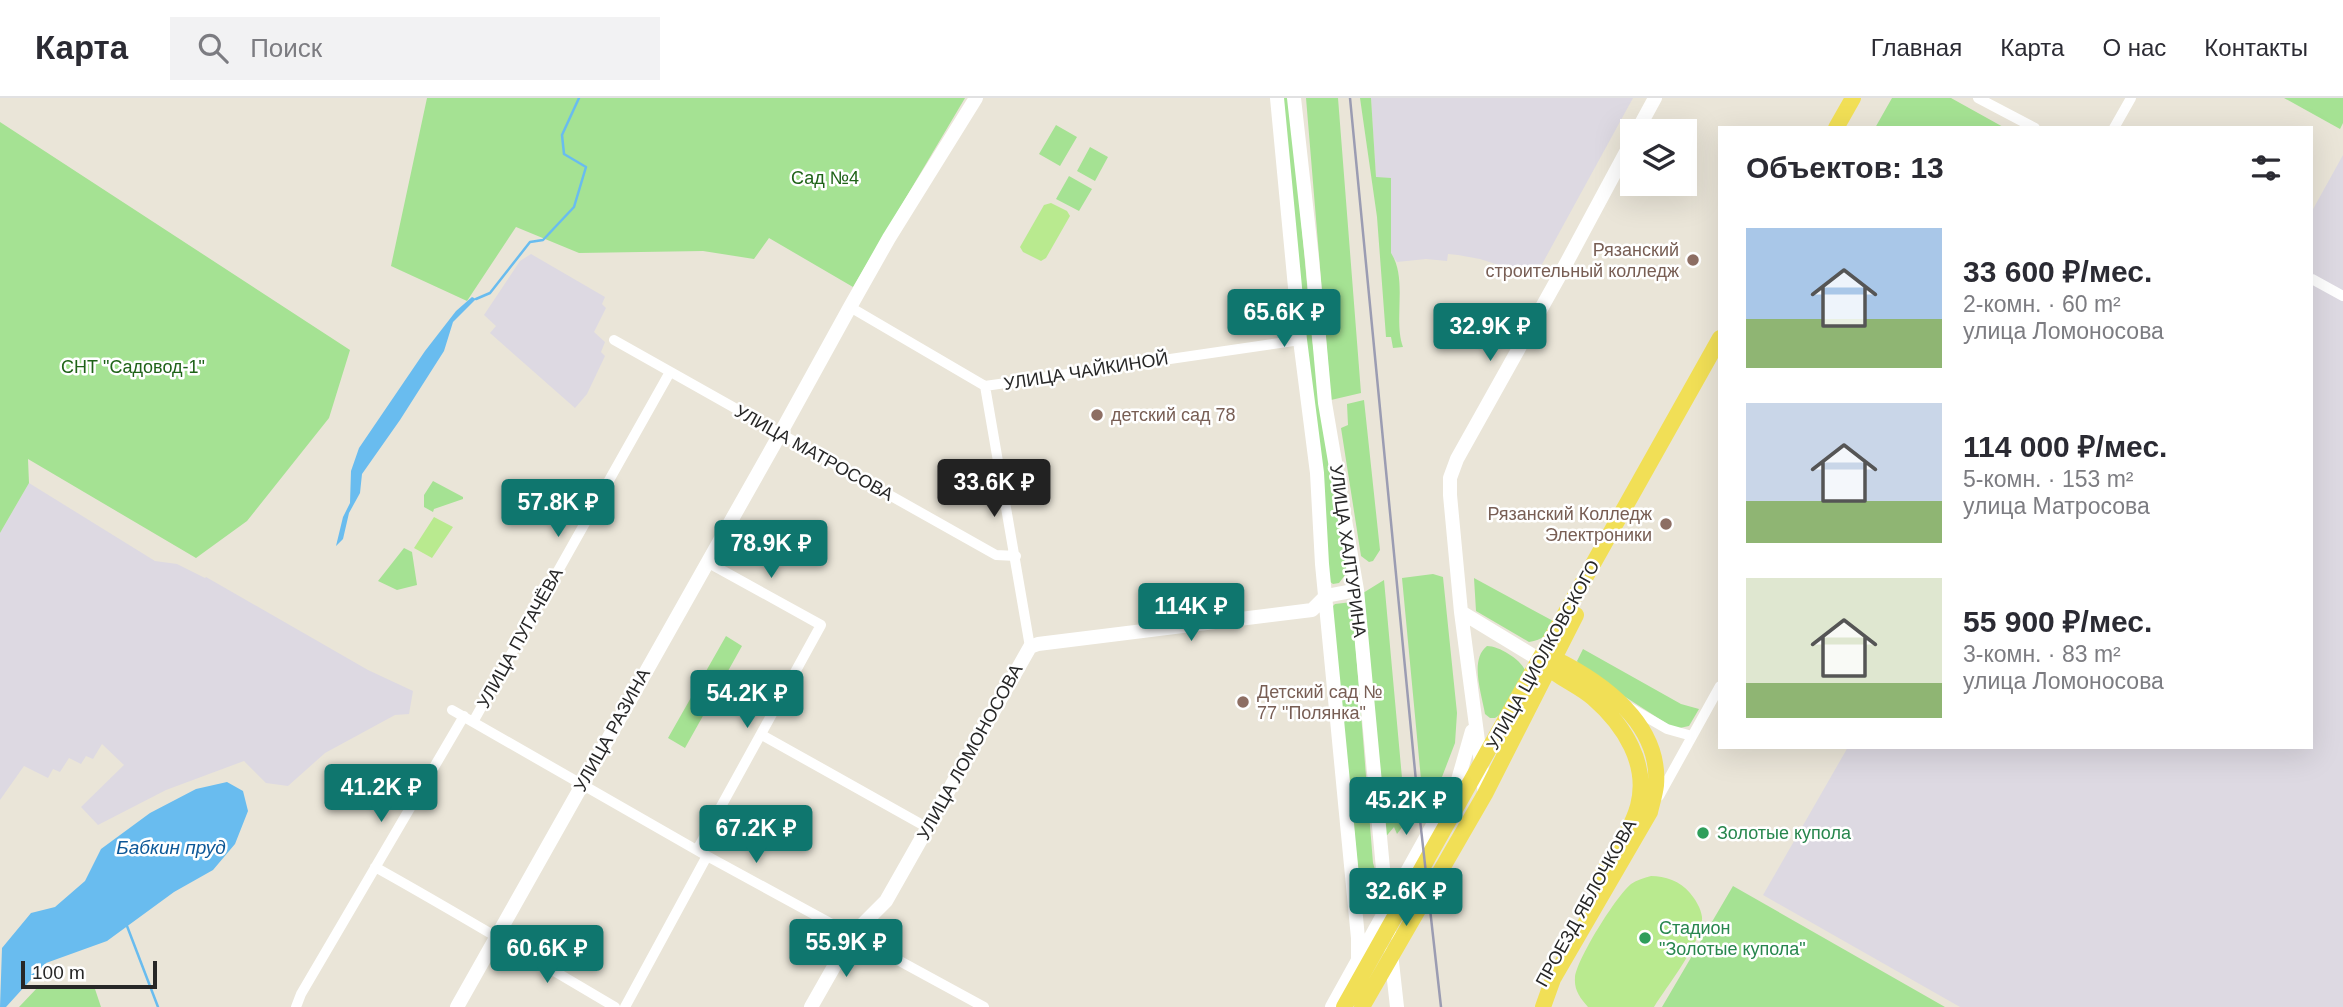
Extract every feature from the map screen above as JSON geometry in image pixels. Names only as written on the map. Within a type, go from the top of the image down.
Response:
[{"type":"main road","points":[[1837,126],[1853,98]]},
{"type":"main road","points":[[1849,126],[1865,98]]},
{"type":"main road","name":"УЛИЦА ЦИОЛКОВСКОГО","points":[[1362,1007],[1485,794],[1548,663],[1718,342]]},
{"type":"main road","name":"УЛИЦА ЦИОЛКОВСКОГО","points":[[1344,1007],[1481,767],[1582,605],[1718,364]]},
{"type":"main road","name":"ПРОЕЗД ЯБЛОЧКОВА","points":[[1543,1007],[1553,979],[1650,812],[1656,785],[1650,746],[1632,715],[1617,699],[1581,673],[1548,663]]},
{"type":"main road","name":"ПРОЕЗД ЯБЛОЧКОВА","points":[[1533,1007],[1539,985],[1633,820],[1641,783],[1635,754],[1617,723],[1591,696],[1548,663]]},
{"type":"street","name":"УЛИЦА РАЗИНА","points":[[457,1007],[889,238],[976,98]]},
{"type":"street","name":"УЛИЦА ХАЛТУРИНА","points":[[1278,98],[1300,340],[1317,473],[1358,959]]},
{"type":"street","name":"УЛИЦА ХАЛТУРИНА","points":[[1294,98],[1325,403],[1357,590],[1380,855],[1397,1006]]},
{"type":"street","points":[[1644,119],[1655,98]]},
{"type":"street","points":[[1978,98],[2031,126]]},
{"type":"street","points":[[2116,126],[2131,98]]},
{"type":"street","points":[[1485,794],[1461,612],[1450,478],[1457,459],[1620,163]]},
{"type":"street","points":[[2313,280],[2343,296]]},
{"type":"street","name":"УЛИЦА ЧАЙКИНОЙ","points":[[850,307],[985,386],[1300,340]]},
{"type":"street","name":"УЛИЦА МАТРОСОВА","points":[[614,340],[996,555],[1016,556]]},
{"type":"street","name":"УЛИЦА ПУГАЧЁВА","points":[[296,1007],[375,866],[468,719],[670,372]]},
{"type":"street","name":"УЛИЦА ЛОМОНОСОВА","points":[[811,1007],[852,935],[886,901],[1031,647],[985,386]]},
{"type":"street","points":[[697,850],[821,625],[707,562]]},
{"type":"street","points":[[1031,647],[1312,610],[1326,596],[1357,590]]},
{"type":"street","points":[[1461,612],[1548,663]]},
{"type":"street","name":"ПРОЕЗД ЯБЛОЧКОВА","points":[[1650,812],[1718,690]]},
{"type":"street","name":"ПРОЕЗД ЯБЛОЧКОВА","points":[[1617,699],[1667,729],[1692,736]]},
{"type":"street","points":[[453,710],[707,856],[984,1007]]},
{"type":"street","points":[[1332,1007],[1458,780],[1474,722]]},
{"type":"street","points":[[762,735],[928,828]]},
{"type":"street","points":[[625,1007],[707,856]]},
{"type":"street","points":[[375,866],[497,935],[615,1007]]},
{"type":"shaded area","points":[[1371,98],[1633,98],[1535,277],[1480,259],[1458,255],[1448,254],[1447,261],[1426,259],[1397,262],[1391,254],[1391,179],[1376,178]]},
{"type":"shaded area","points":[[2343,155],[2343,1007],[1960,1007],[1763,895],[1847,749],[2313,749],[2313,209]]},
{"type":"shaded area","points":[[531,254],[605,297],[602,304],[606,308],[594,332],[605,342],[601,352],[605,356],[587,394],[575,408],[490,333],[496,326],[484,315],[520,261]]},
{"type":"shaded area","points":[[29,483],[155,561],[177,564],[206,577],[368,670],[413,691],[409,714],[395,715],[325,753],[288,786],[266,783],[244,761],[166,790],[98,825],[81,807],[124,765],[102,744],[93,759],[86,756],[81,764],[69,758],[60,772],[53,769],[48,778],[24,766],[0,800],[0,533]]},
{"type":"green space","name":"Сад №4","points":[[427,98],[965,98],[853,287],[769,238],[754,259],[703,251],[579,253],[516,227],[467,301],[391,266]]},
{"type":"green space","points":[[1282,98],[1290,98],[1312,339],[1349,570],[1339,583],[1333,584],[1329,581]]},
{"type":"green space","points":[[1306,98],[1338,98],[1361,393],[1331,400]]},
{"type":"green space","points":[[1360,98],[1371,98],[1376,177],[1391,178],[1391,253],[1399,275],[1399,325],[1403,347],[1393,348],[1391,337],[1386,337],[1377,217]]},
{"type":"green space","points":[[1892,98],[1951,98],[2001,126],[1876,126]]},
{"type":"green space","points":[[2284,98],[2343,98],[2343,123],[2340,129]]},
{"type":"green space","name":"СНТ \"Садовод-1\"","points":[[0,122],[350,350],[329,418],[247,521],[196,558],[28,459],[29,483],[0,533]]},
{"type":"green space","points":[[1056,125],[1077,137],[1060,166],[1039,154]]},
{"type":"green space","points":[[1090,147],[1108,157],[1095,181],[1077,171]]},
{"type":"green space","points":[[1069,176],[1092,189],[1079,211],[1056,199]]},
{"type":"green space","points":[[1051,203],[1067,211],[1070,216],[1046,258],[1041,261],[1023,252],[1020,247],[1044,205]]},
{"type":"green space","points":[[1364,400],[1380,550],[1373,561],[1369,562],[1361,556],[1341,428],[1348,425],[1347,404]]},
{"type":"green space","points":[[433,481],[463,499],[434,509],[433,512],[424,507],[424,495]]},
{"type":"green space","points":[[434,517],[453,527],[432,558],[414,548]]},
{"type":"green space","points":[[404,548],[412,552],[417,585],[397,590],[378,581]]},
{"type":"green space","points":[[1433,574],[1443,577],[1457,713],[1455,743],[1429,805],[1427,789],[1422,790],[1402,578]]},
{"type":"green space","points":[[1474,578],[1555,622],[1545,636],[1529,642],[1476,611]]},
{"type":"green space","points":[[1384,580],[1406,822],[1397,834],[1394,827],[1383,840],[1363,593]]},
{"type":"green space","points":[[1352,602],[1373,863],[1376,873],[1359,880],[1332,607],[1335,604]]},
{"type":"green space","points":[[726,636],[742,646],[685,748],[668,738]]},
{"type":"green space","points":[[1487,646],[1509,654],[1525,670],[1501,714],[1495,718],[1485,714],[1478,678],[1479,660]]},
{"type":"green space","points":[[1583,649],[1681,704],[1699,709],[1689,726],[1675,729],[1582,669],[1577,661]]},
{"type":"green space","name":"Стадион \"Золотые купола\"","points":[[1651,876],[1677,882],[1692,895],[1702,917],[1697,938],[1684,963],[1654,1007],[1588,1007],[1575,986],[1582,957],[1598,928],[1625,890],[1633,883]]},
{"type":"green space","points":[[1733,886],[1945,1007],[1662,1007]]},
{"type":"green space","points":[[94,986],[101,1007],[19,1007],[38,987]]},
{"type":"water","points":[[472,297],[476,299],[453,322],[444,351],[362,474],[360,493],[349,513],[343,539],[336,546],[343,517],[350,503],[351,471],[359,448],[425,351],[456,311]]},
{"type":"water","name":"Бабкин пруд","points":[[227,782],[243,791],[248,811],[235,844],[213,870],[174,892],[107,941],[46,963],[6,1007],[0,1007],[2,948],[31,913],[55,907],[85,881],[101,849],[150,813],[196,789]]},
{"type":"waterway","points":[[476,299],[490,293],[530,242],[543,240],[574,207],[586,167],[564,154],[562,135],[579,98]]},
{"type":"waterway","points":[[127,926],[158,1007]]},
{"type":"railway","points":[[1350,98],[1418,802],[1441,1007]]},
{"type":"place","name":"Рязанский строительный колледж","points":[[1693,260]]},
{"type":"place","name":"детский сад 78","points":[[1097,415]]},
{"type":"place","name":"Рязанский Колледж Электроники","points":[[1666,524]]},
{"type":"place","name":"Детский сад № 77 \"Полянка\"","points":[[1243,702]]},
{"type":"place","name":"Золотые купола","points":[[1703,833]]},
{"type":"place","name":"Стадион \"Золотые купола\"","points":[[1645,938]]}]
